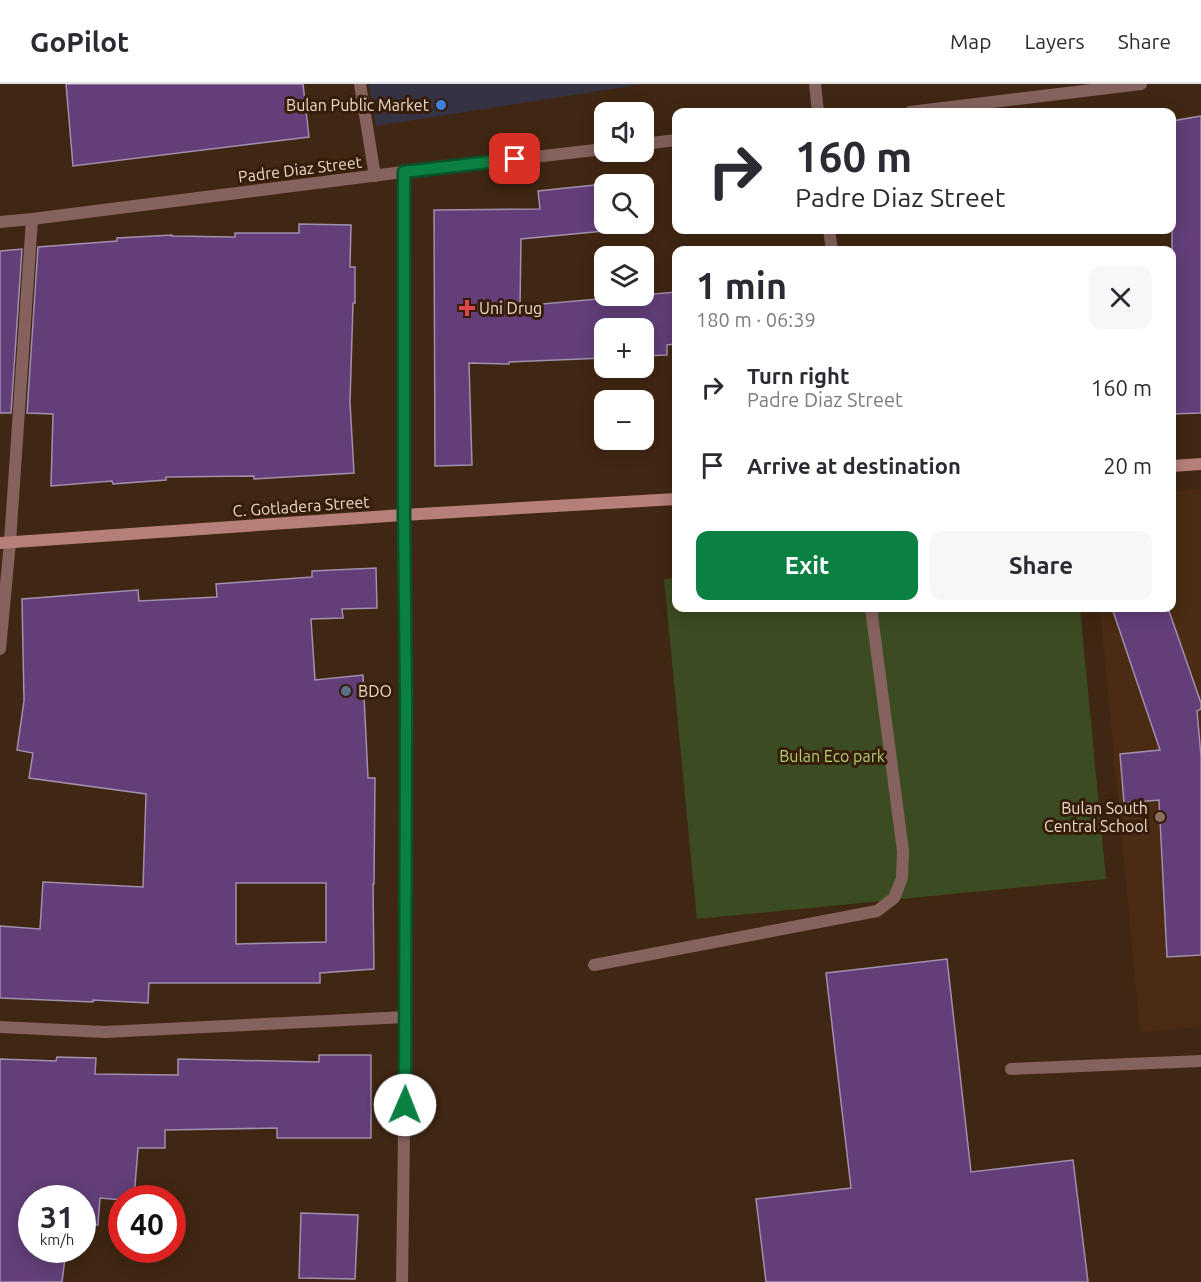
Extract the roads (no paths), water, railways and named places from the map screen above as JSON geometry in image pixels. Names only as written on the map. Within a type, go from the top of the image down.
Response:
[{"type":"main road","points":[[1176,466],[1201,464]]},
{"type":"main road","name":"C. Gotladera Street","points":[[5,543],[404,515],[672,499]]},
{"type":"street","points":[[360,84],[375,176]]},
{"type":"street","points":[[815,84],[818,108]]},
{"type":"street","points":[[943,108],[1141,84]]},
{"type":"street","points":[[654,143],[672,140]]},
{"type":"street","name":"Padre Diaz Street","points":[[0,222],[594,150]]},
{"type":"street","points":[[402,1282],[406,1017],[404,172]]},
{"type":"street","points":[[0,649],[5,543],[32,219]]},
{"type":"street","points":[[594,965],[877,911],[894,898],[902,878],[903,851],[872,612]]},
{"type":"street","points":[[0,1027],[105,1032],[406,1017]]},
{"type":"street","points":[[1011,1069],[1201,1061]]},
{"type":"place","name":"Bulan Public Market","points":[[441,105]]},
{"type":"place","name":"Uni Drug","points":[[467,308]]},
{"type":"place","name":"BDO","points":[[346,691]]},
{"type":"place","name":"Bulan South Central School","points":[[1160,817]]},
{"type":"park label","name":"Bulan Eco park","points":[[832,756]]}]
